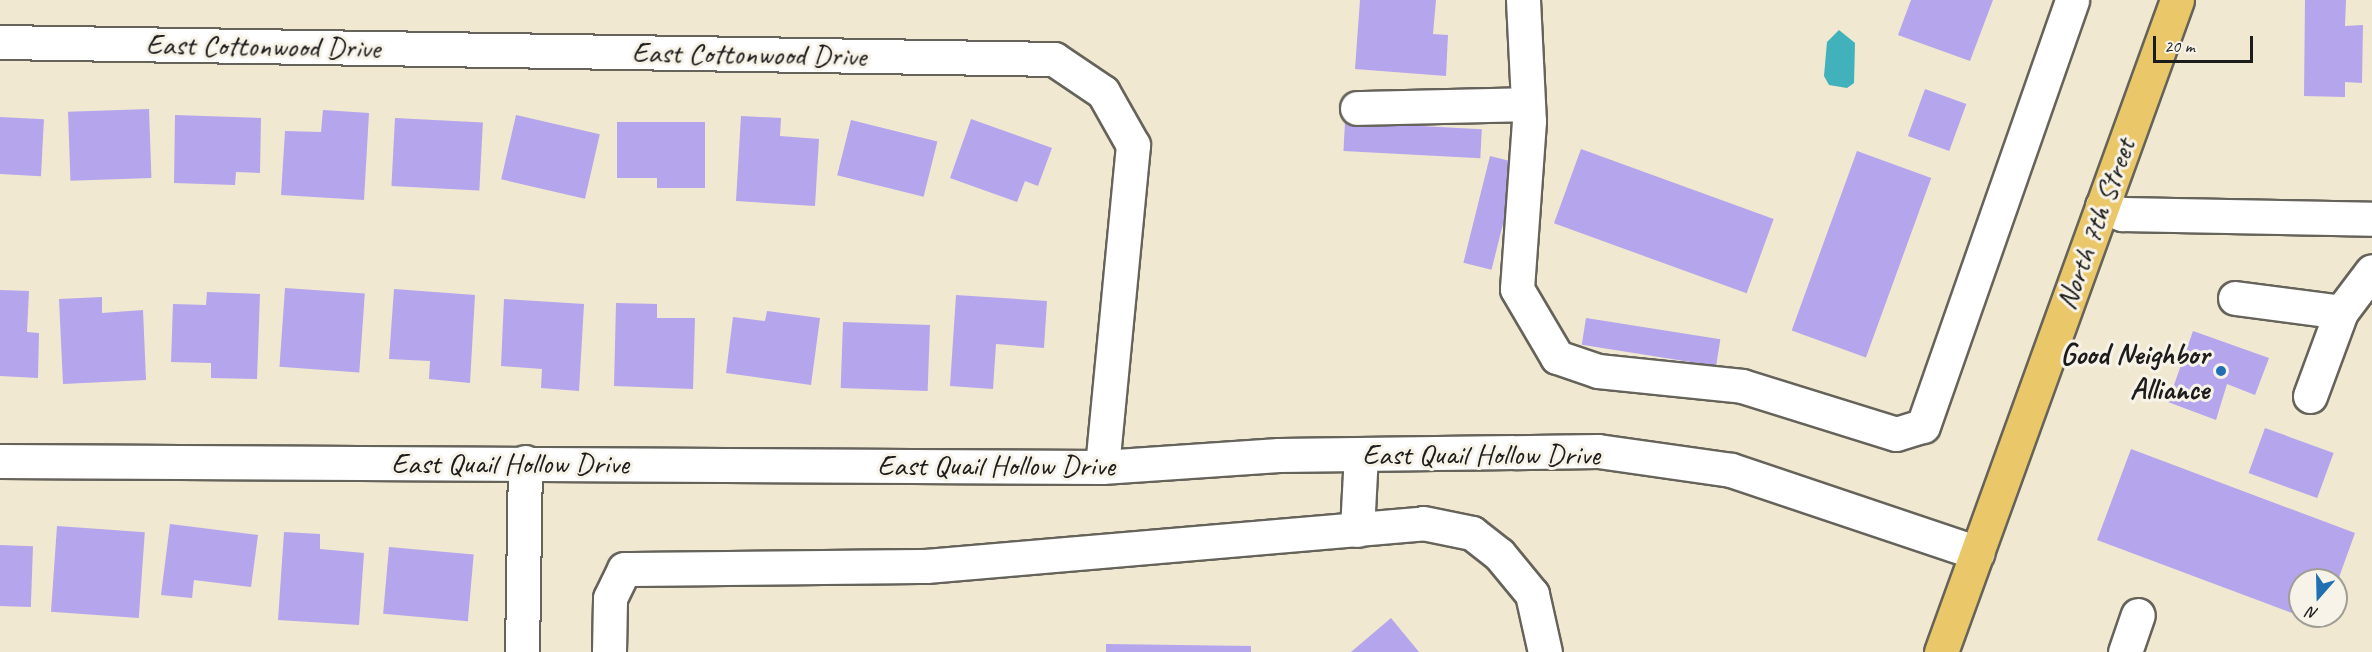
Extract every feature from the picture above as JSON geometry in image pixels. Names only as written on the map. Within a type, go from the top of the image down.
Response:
[{"type":"main road","name":"North 7th Street","points":[[1941,652],[2177,0]]},
{"type":"street","points":[[1523,0],[1528,104],[1516,289],[1557,357],[1598,371],[1742,386],[1896,434],[1923,426],[2072,0]]},
{"type":"street","name":"East Cottonwood Drive","points":[[0,42],[1054,59],[1103,92],[1133,145],[1102,467]]},
{"type":"street","points":[[1357,108],[1528,104]]},
{"type":"street","points":[[2102,206],[2122,214],[2372,219]]},
{"type":"street","points":[[2310,396],[2341,312],[2372,271]]},
{"type":"street","points":[[2235,298],[2341,312]]},
{"type":"street","name":"East Quail Hollow Drive","points":[[0,461],[525,462],[1102,467],[1361,454],[1598,451],[1731,470],[1977,553]]},
{"type":"street","points":[[1357,530],[1361,454]]},
{"type":"street","points":[[522,652],[525,462]]},
{"type":"street","points":[[609,652],[610,598],[624,569],[926,567],[1423,523],[1472,533],[1532,594],[1545,652]]},
{"type":"street","points":[[2125,652],[2138,615]]},
{"type":"water","points":[[1839,30],[1855,43],[1854,83],[1847,88],[1829,85],[1824,76],[1827,42]]},
{"type":"building","points":[[1360,0],[1436,0],[1433,34],[1448,35],[1446,76],[1355,69]]},
{"type":"building","points":[[1911,0],[1993,0],[1970,61],[1898,35]]},
{"type":"building","points":[[2305,0],[2346,0],[2345,26],[2363,25],[2362,83],[2345,82],[2345,97],[2304,96]]},
{"type":"building","points":[[1925,89],[1966,104],[1949,151],[1908,136]]},
{"type":"building","points":[[149,109],[151,178],[70,181],[68,112]]},
{"type":"building","points":[[323,110],[369,113],[364,200],[281,195],[285,131],[321,132]]},
{"type":"building","points":[[175,115],[261,118],[260,173],[236,172],[235,185],[174,183]]},
{"type":"building","points":[[516,115],[600,134],[585,199],[501,179]]},
{"type":"building","points":[[741,116],[781,118],[780,136],[819,139],[815,206],[736,201]]},
{"type":"building","points":[[0,117],[44,119],[41,176],[0,174]]},
{"type":"building","points":[[395,118],[483,123],[479,191],[391,186]]},
{"type":"building","points":[[971,119],[1052,148],[1038,186],[1025,181],[1017,202],[950,178]]},
{"type":"building","points":[[851,120],[937,142],[924,197],[837,175]]},
{"type":"building","points":[[617,122],[705,122],[705,188],[657,188],[657,178],[617,178]]},
{"type":"building","points":[[1345,122],[1482,129],[1480,158],[1343,151]]},
{"type":"building","points":[[1581,149],[1774,219],[1747,293],[1554,223]]},
{"type":"building","points":[[1857,151],[1931,178],[1866,358],[1792,330]]},
{"type":"building","points":[[1490,156],[1518,163],[1492,270],[1463,263]]},
{"type":"building","points":[[285,288],[365,294],[359,372],[279,367]]},
{"type":"building","points":[[394,289],[475,295],[470,383],[429,379],[430,361],[389,359]]},
{"type":"building","points":[[0,290],[29,291],[27,332],[39,333],[38,378],[0,376]]},
{"type":"building","points":[[207,292],[260,294],[257,379],[211,378],[211,363],[171,362],[173,304],[206,305]]},
{"type":"building","points":[[956,295],[1047,301],[1044,348],[996,344],[993,389],[950,386]]},
{"type":"building","points":[[102,297],[102,313],[143,310],[146,380],[63,384],[59,299]]},
{"type":"building","points":[[504,299],[584,304],[579,391],[541,388],[542,369],[501,366]]},
{"type":"building","points":[[616,303],[657,304],[657,318],[695,318],[693,389],[614,386]]},
{"type":"building","points":[[767,311],[820,318],[811,385],[726,373],[733,317],[765,321]]},
{"type":"building","points":[[1586,318],[1720,339],[1716,366],[1582,345]]},
{"type":"building","points":[[843,322],[930,325],[928,391],[841,388]]},
{"type":"building","name":"Good Neighbor Alliance","points":[[2193,331],[2269,358],[2255,395],[2227,384],[2216,420],[2168,402]]},
{"type":"building","points":[[2265,428],[2334,453],[2317,498],[2249,473]]},
{"type":"building","points":[[2131,449],[2355,533],[2342,568],[2288,568],[2288,612],[2097,540]]},
{"type":"building","points":[[170,524],[258,535],[251,587],[194,580],[192,598],[161,595]]},
{"type":"building","points":[[57,526],[145,532],[139,618],[51,612]]},
{"type":"building","points":[[284,532],[320,534],[320,549],[364,553],[359,625],[278,620]]},
{"type":"building","points":[[0,545],[33,546],[31,607],[0,606]]},
{"type":"building","points":[[389,547],[474,554],[468,621],[383,614]]},
{"type":"building","points":[[1391,618],[1419,652],[1351,652]]},
{"type":"building","points":[[1106,644],[1251,646],[1251,652],[1106,652]]},
{"type":"place","name":"Good Neighbor Alliance","points":[[2221,371]]}]
